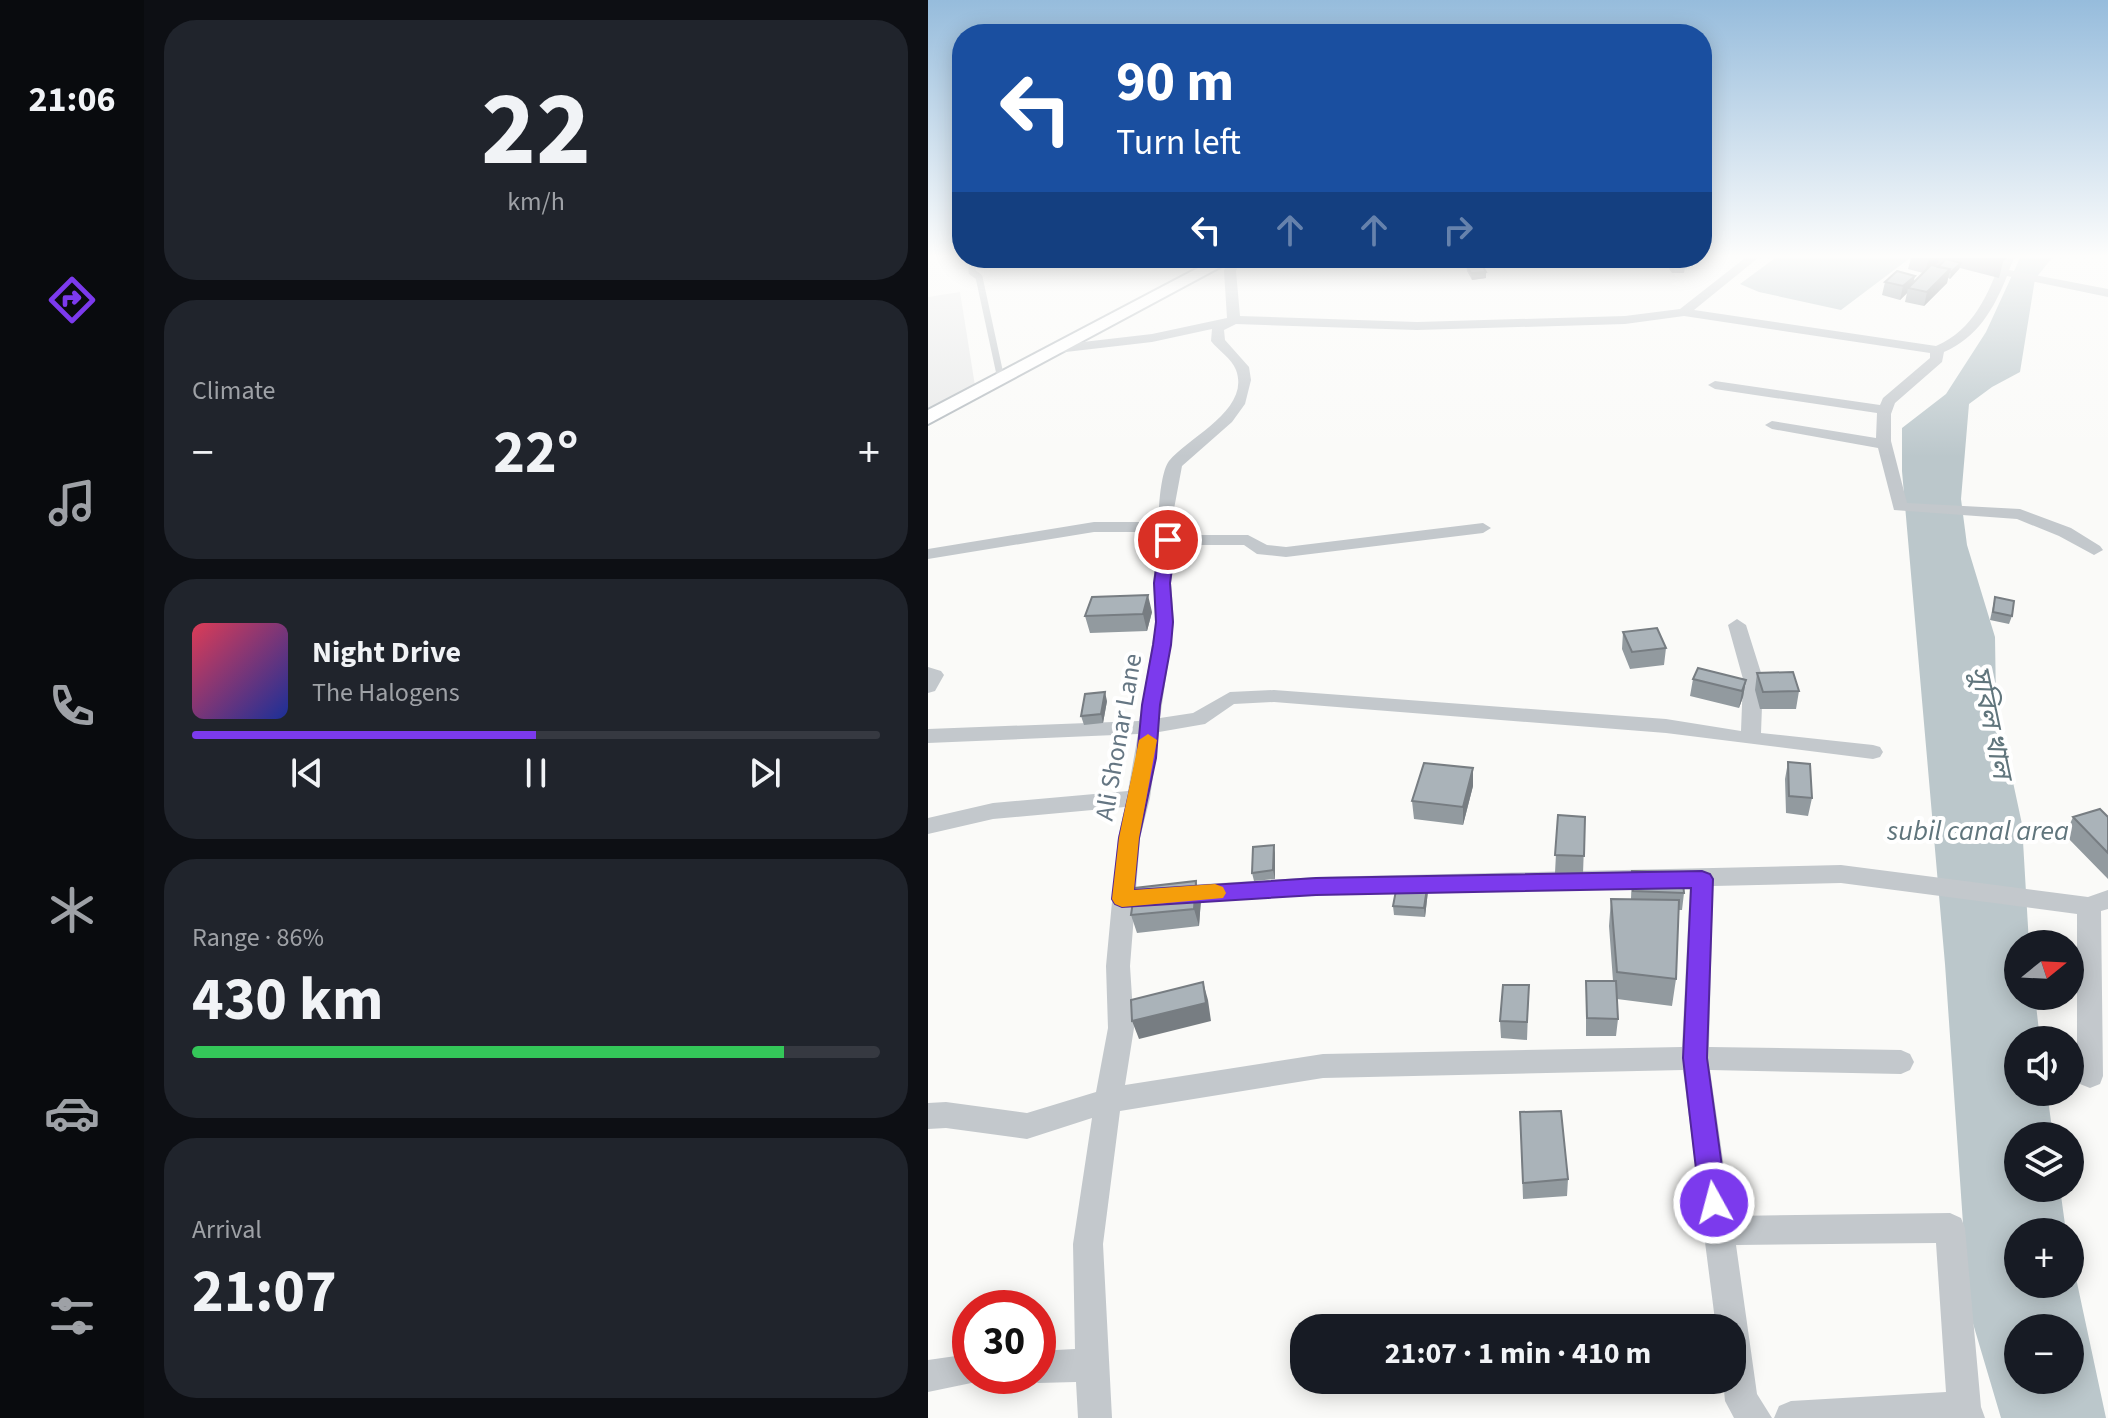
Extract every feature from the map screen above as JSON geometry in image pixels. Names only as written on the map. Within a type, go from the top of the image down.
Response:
[{"type":"main road","points":[[928,418],[1104,324]]},
{"type":"street","points":[[1057,349],[1152,338],[1215,324]]},
{"type":"street","name":"Ali Shonar Lane","points":[[1095,1418],[1088,1244],[1098,1161],[1121,1028],[1118,966],[1129,838],[1139,798],[1165,622],[1162,583],[1168,533],[1166,509],[1175,464],[1227,419],[1238,404],[1244,380],[1242,367],[1218,341],[1218,328],[1226,324]]},
{"type":"street","points":[[1361,324],[1480,324]]},
{"type":"street","points":[[1765,324],[1937,350],[1952,345],[1972,331],[1976,324]]},
{"type":"street","points":[[1937,350],[1937,359],[1888,401],[1884,410],[1883,444],[1898,488],[1900,507],[2007,512],[2065,532],[2094,550]]},
{"type":"street","points":[[1715,385],[1884,410]]},
{"type":"street","points":[[1772,425],[1883,444]]},
{"type":"street","points":[[928,554],[1094,527],[1248,540],[1263,550],[1286,552],[1483,528]]},
{"type":"street","points":[[1737,625],[1753,679],[1751,739]]},
{"type":"street","points":[[928,673],[934,675],[928,687]]},
{"type":"street","points":[[928,736],[1149,727],[1198,719],[1230,698],[1274,696],[1666,726],[1873,752]]},
{"type":"street","points":[[928,826],[993,811],[1139,798]]},
{"type":"street","points":[[1122,899],[1316,886],[1841,874],[1909,884],[2099,902],[2090,1076]]},
{"type":"street","points":[[1702,879],[1695,1058],[1730,1314]]},
{"type":"street","points":[[928,1116],[946,1115],[1027,1126],[1110,1100],[1323,1066],[1695,1058],[1901,1062]]},
{"type":"street","points":[[1717,1231],[1950,1228],[1966,1412],[1791,1418]]},
{"type":"street","points":[[1056,1366],[1091,1365]]},
{"type":"street","points":[[928,1376],[952,1373]]},
{"type":"street","points":[[1741,1394],[1742,1401],[1755,1418]]},
{"type":"lane","points":[[989,324],[1001,379]]},
{"type":"shaded area","points":[[928,324],[965,324],[976,392],[928,418]]},
{"type":"water","name":"subil canal area","points":[[1990,324],[2028,324],[2020,372],[1969,404],[1961,499],[1967,545],[1995,637],[1996,703],[2022,824],[2028,930],[2004,930],[2004,1010],[2037,1010],[2038,1026],[2004,1026],[2004,1106],[2049,1106],[2051,1122],[2004,1122],[2004,1202],[2062,1202],[2064,1218],[2004,1218],[2004,1298],[2080,1298],[2084,1314],[2004,1314],[2004,1394],[2084,1394],[2084,1315],[2106,1418],[2001,1418],[1969,1310],[1945,964],[1902,471],[1902,428],[1946,394]]},
{"type":"building","points":[[1148,595],[1143,614],[1085,616],[1092,597]]},
{"type":"building","points":[[1995,597],[2014,601],[2012,616],[1993,612]]},
{"type":"building","points":[[1657,628],[1666,648],[1632,652],[1623,632]]},
{"type":"building","points":[[1698,668],[1746,680],[1742,691],[1693,679]]},
{"type":"building","points":[[1793,672],[1799,691],[1763,692],[1757,673]]},
{"type":"building","points":[[1105,692],[1101,714],[1081,716],[1085,694]]},
{"type":"building","points":[[1788,762],[1810,764],[1812,798],[1789,796]]},
{"type":"building","points":[[1424,763],[1473,768],[1463,807],[1412,801]]},
{"type":"building","points":[[2100,809],[2108,817],[2108,853],[2073,817]]},
{"type":"building","points":[[1558,815],[1585,817],[1584,856],[1555,855]]},
{"type":"building","points":[[1274,845],[1273,870],[1252,873],[1253,847]]},
{"type":"building","points":[[1632,871],[1682,872],[1684,893],[1633,891]]},
{"type":"building","points":[[1398,880],[1428,882],[1424,908],[1393,906]]},
{"type":"building","points":[[1196,881],[1194,909],[1131,915],[1135,888]]},
{"type":"building","points":[[1611,899],[1679,900],[1676,979],[1617,972]]},
{"type":"building","points":[[1586,981],[1616,981],[1618,1019],[1587,1018]]},
{"type":"building","points":[[1203,982],[1206,1003],[1132,1021],[1131,1000]]},
{"type":"building","points":[[1503,985],[1529,985],[1527,1022],[1500,1021]]},
{"type":"building","points":[[1561,1111],[1568,1179],[1523,1183],[1520,1112]]},
{"type":"slow traffic","points":[[1148,740],[1129,838],[1129,861],[1122,899],[1215,893]]},
{"type":"route","points":[[1168,540],[1162,583],[1165,622],[1146,758],[1129,838],[1129,861],[1122,899],[1316,886],[1702,879],[1695,1058],[1714,1203]]},
{"type":"water label","name":"সুবিল খাল","points":[[1992,722]]}]
